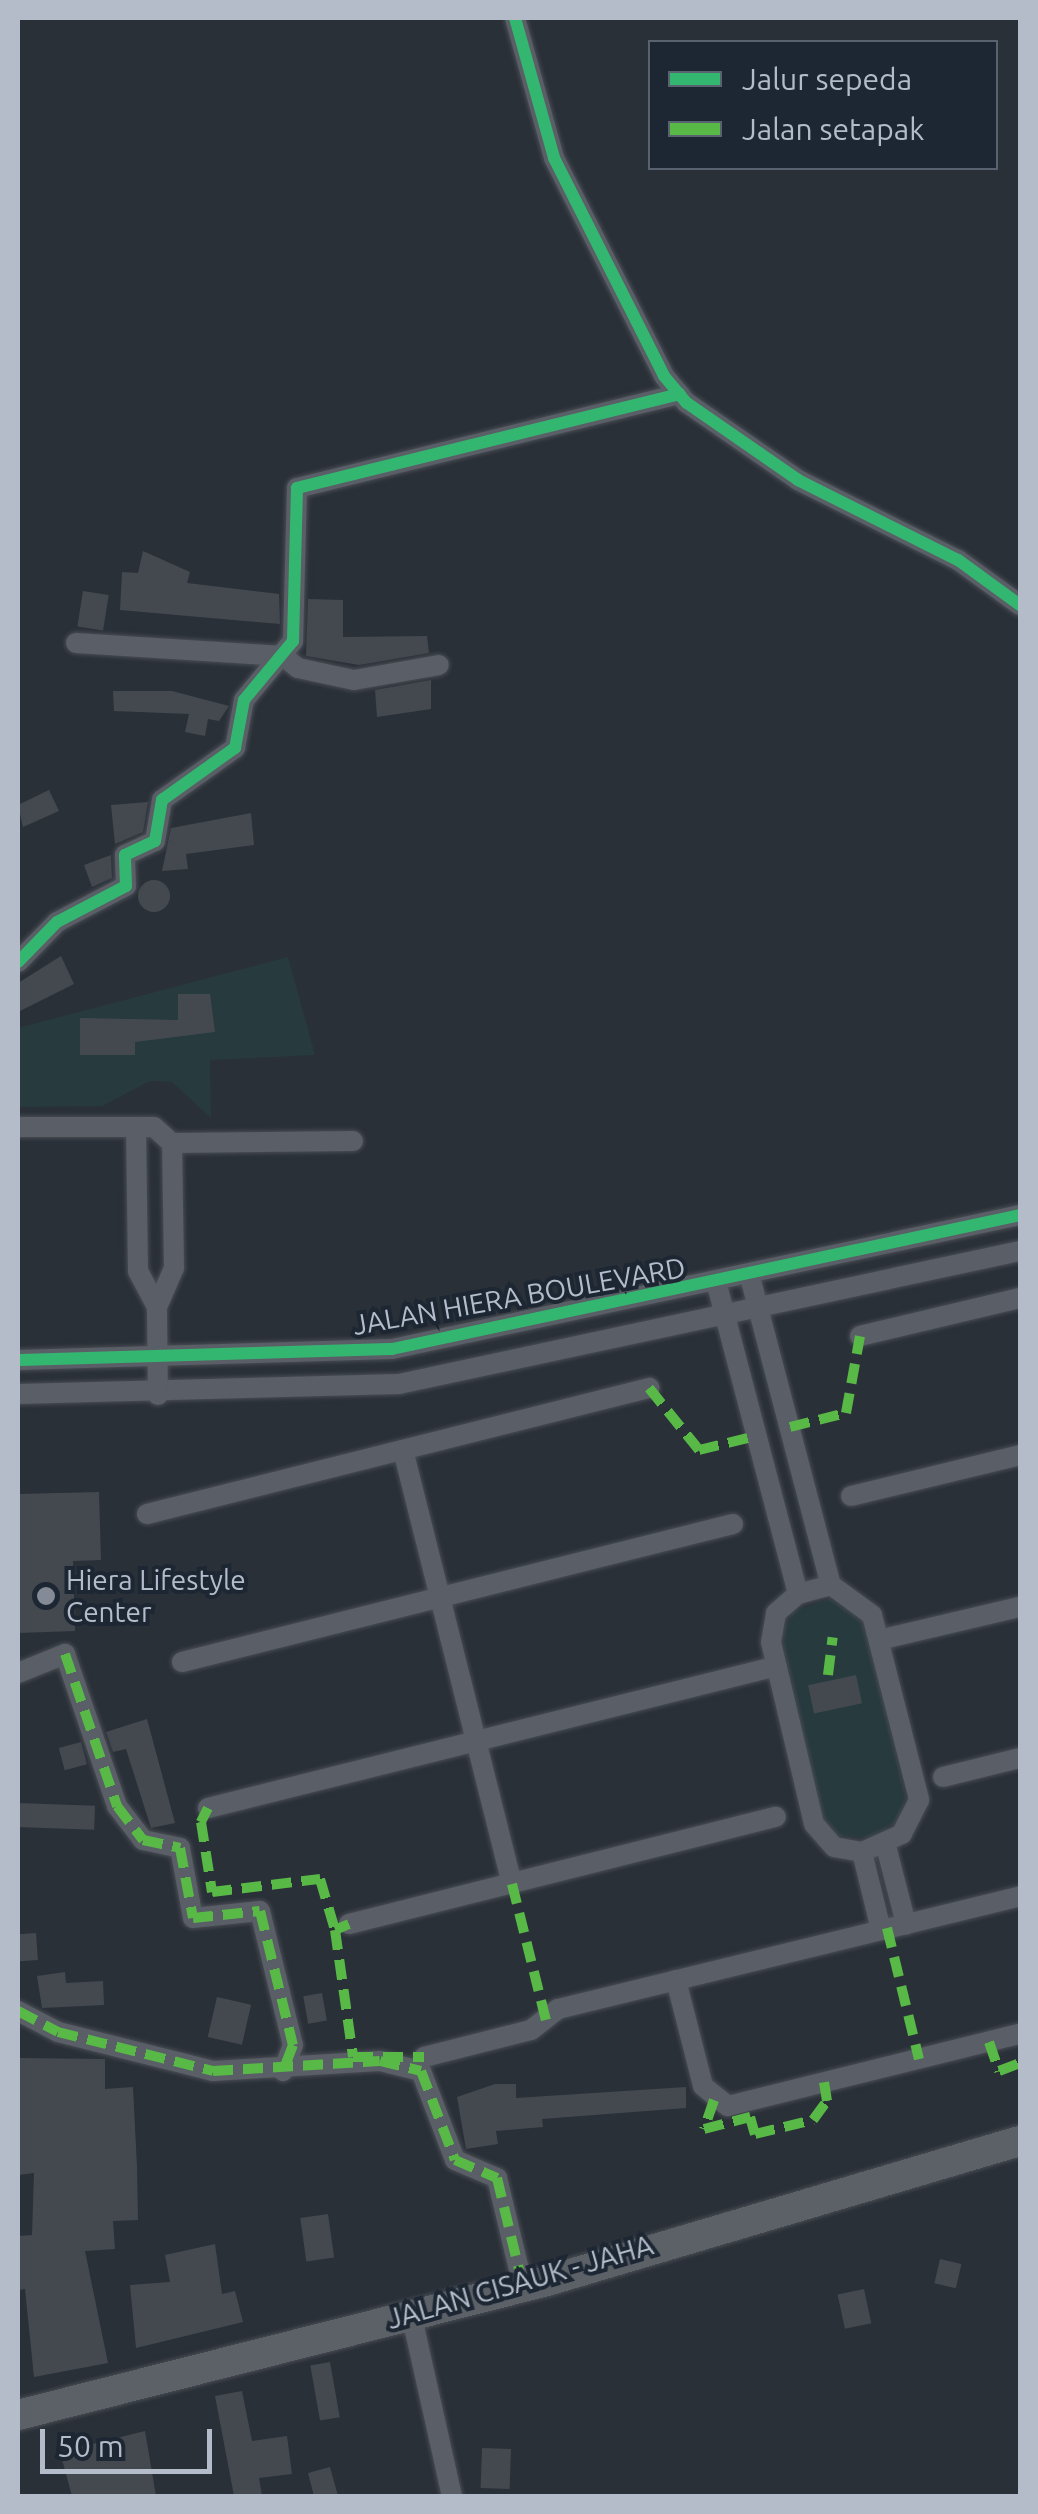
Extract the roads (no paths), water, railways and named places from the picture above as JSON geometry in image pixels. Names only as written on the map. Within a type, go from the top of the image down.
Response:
[{"type":"main road","name":"JALAN CISAUK - JAHA","points":[[18,2415],[523,2286],[1020,2141]]},
{"type":"street","points":[[515,18],[554,158],[680,394],[742,446],[958,560],[1020,606]]},
{"type":"street","points":[[18,962],[57,922],[126,886],[130,848],[155,841],[162,800],[235,748],[244,700],[293,641],[297,488],[680,394]]},
{"type":"street","points":[[76,642],[283,656],[298,668],[354,680],[439,665]]},
{"type":"street","points":[[18,1128],[136,1127],[172,1143],[352,1141]]},
{"type":"street","points":[[136,1127],[138,1271],[157,1307]]},
{"type":"street","points":[[158,1395],[157,1307],[174,1268],[172,1143]]},
{"type":"street","name":"JALAN HIERA BOULEVARD","points":[[18,1360],[158,1359],[392,1349],[717,1285],[1020,1215]]},
{"type":"street","points":[[18,1394],[158,1395],[399,1384],[726,1320],[1020,1252]]},
{"type":"street","points":[[750,1277],[831,1585],[872,1615],[919,1800],[886,1846],[862,1852],[834,1847],[814,1824],[776,1666],[776,1613],[798,1594],[831,1585]]},
{"type":"street","points":[[717,1285],[798,1594]]},
{"type":"street","points":[[860,1336],[1020,1298]]},
{"type":"street","points":[[147,1514],[649,1388]]},
{"type":"street","points":[[756,1436],[790,1427]]},
{"type":"street","points":[[403,1450],[512,1884]]},
{"type":"street","points":[[851,1496],[1020,1456]]},
{"type":"street","points":[[182,1662],[733,1524]]},
{"type":"street","points":[[879,1640],[1020,1607]]},
{"type":"street","points":[[18,1674],[65,1654],[117,1806],[143,1840],[180,1848],[193,1918],[260,1911],[293,2046],[283,2070]]},
{"type":"street","points":[[208,1808],[776,1666]]},
{"type":"street","points":[[943,1777],[1020,1758]]},
{"type":"street","points":[[349,1924],[776,1818]]},
{"type":"street","points":[[886,1846],[906,1924]]},
{"type":"street","points":[[862,1852],[881,1930]]},
{"type":"street","points":[[424,2057],[676,1980],[1020,1896]]},
{"type":"street","points":[[676,1980],[703,2086],[728,2106],[1020,2034]]},
{"type":"street","points":[[18,2011],[58,2032],[213,2071],[283,2070],[380,2061],[421,2071],[448,2150],[497,2178],[523,2286]]},
{"type":"street","points":[[412,2314],[452,2496]]},
{"type":"place","name":"Hiera Lifestyle Center","points":[[46,1596]]}]
